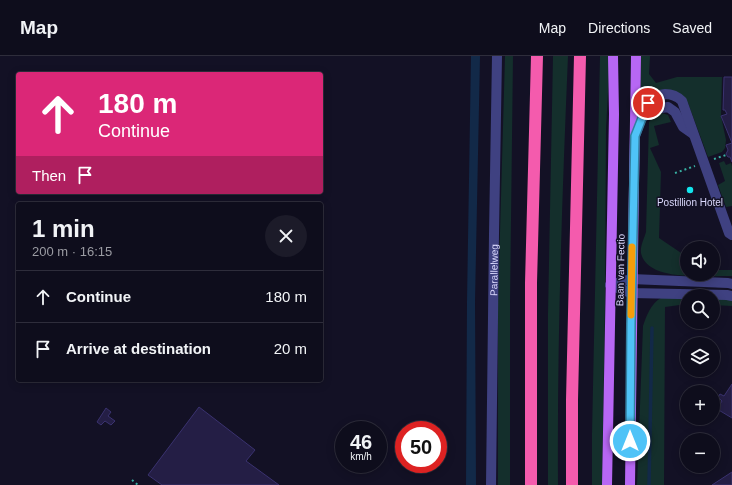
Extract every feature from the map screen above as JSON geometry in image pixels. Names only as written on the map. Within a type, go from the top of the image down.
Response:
[{"type":"highway","points":[[531,485],[531,283],[536,56]]},
{"type":"highway","points":[[572,485],[572,392],[580,56]]},
{"type":"main road","name":"Baan van Fectio","points":[[607,485],[614,114],[613,56]]},
{"type":"main road","name":"Baan van Fectio","points":[[630,485],[631,293],[636,56]]},
{"type":"street","name":"Parallelweg","points":[[491,485],[497,56]]},
{"type":"street","points":[[635,136],[648,103],[651,100],[660,95],[672,95],[679,98],[684,105],[693,134],[731,234]]},
{"type":"street","points":[[610,285],[632,279],[732,284]]},
{"type":"street","points":[[610,285],[631,293],[732,296]]},
{"type":"path","points":[[714,159],[726,155]]},
{"type":"path","points":[[675,173],[704,163]]},
{"type":"path","points":[[132,480],[138,485]]},
{"type":"green space","points":[[505,56],[513,56],[510,303],[510,485],[498,485],[498,303]]},
{"type":"green space","points":[[553,56],[568,56],[560,270],[558,485],[548,485],[548,314]]},
{"type":"green space","points":[[600,56],[610,56],[606,129],[602,485],[592,485],[592,434]]},
{"type":"green space","points":[[639,56],[650,56],[649,74],[656,83],[677,77],[722,77],[721,116],[726,140],[725,148],[722,152],[708,157],[688,103],[650,96],[641,102]]},
{"type":"green space","points":[[662,113],[668,115],[671,122],[654,126],[659,145],[650,148],[661,172],[659,238],[680,252],[680,275],[655,269],[646,263],[641,253],[646,232],[649,122],[654,116]]},
{"type":"green space","points":[[724,161],[726,165],[731,163],[732,166],[732,206],[726,207],[718,185],[725,181],[719,163]]},
{"type":"green space","points":[[720,270],[732,270],[732,276],[720,276]]},
{"type":"green space","points":[[680,296],[680,305],[665,307],[664,485],[637,485],[643,326],[649,310],[657,300],[663,297]]},
{"type":"green space","points":[[720,299],[732,300],[732,306],[720,305]]},
{"type":"water","points":[[471,56],[480,56],[475,302],[476,485],[466,485],[467,302]]},
{"type":"building","points":[[724,77],[732,77],[732,143],[721,116],[727,114],[725,110],[723,110]]},
{"type":"building","points":[[732,143],[732,162],[730,157],[726,154],[728,150],[726,145]]},
{"type":"building","points":[[732,384],[732,418],[720,411],[720,404],[722,401],[720,399],[720,394],[724,396]]},
{"type":"building","points":[[199,407],[255,450],[246,461],[279,485],[162,485],[148,475]]},
{"type":"building","points":[[106,408],[111,412],[108,416],[115,421],[111,425],[105,421],[101,425],[97,422]]},
{"type":"building","points":[[732,472],[732,485],[712,485]]},
{"type":"waterway","points":[[649,485],[652,328]]},
{"type":"slow traffic","points":[[631,315],[632,247]]},
{"type":"place","name":"Postillion Hotel","points":[[690,190]]},
{"type":"route","points":[[630,441],[632,239],[635,180],[635,136],[648,103]]}]
